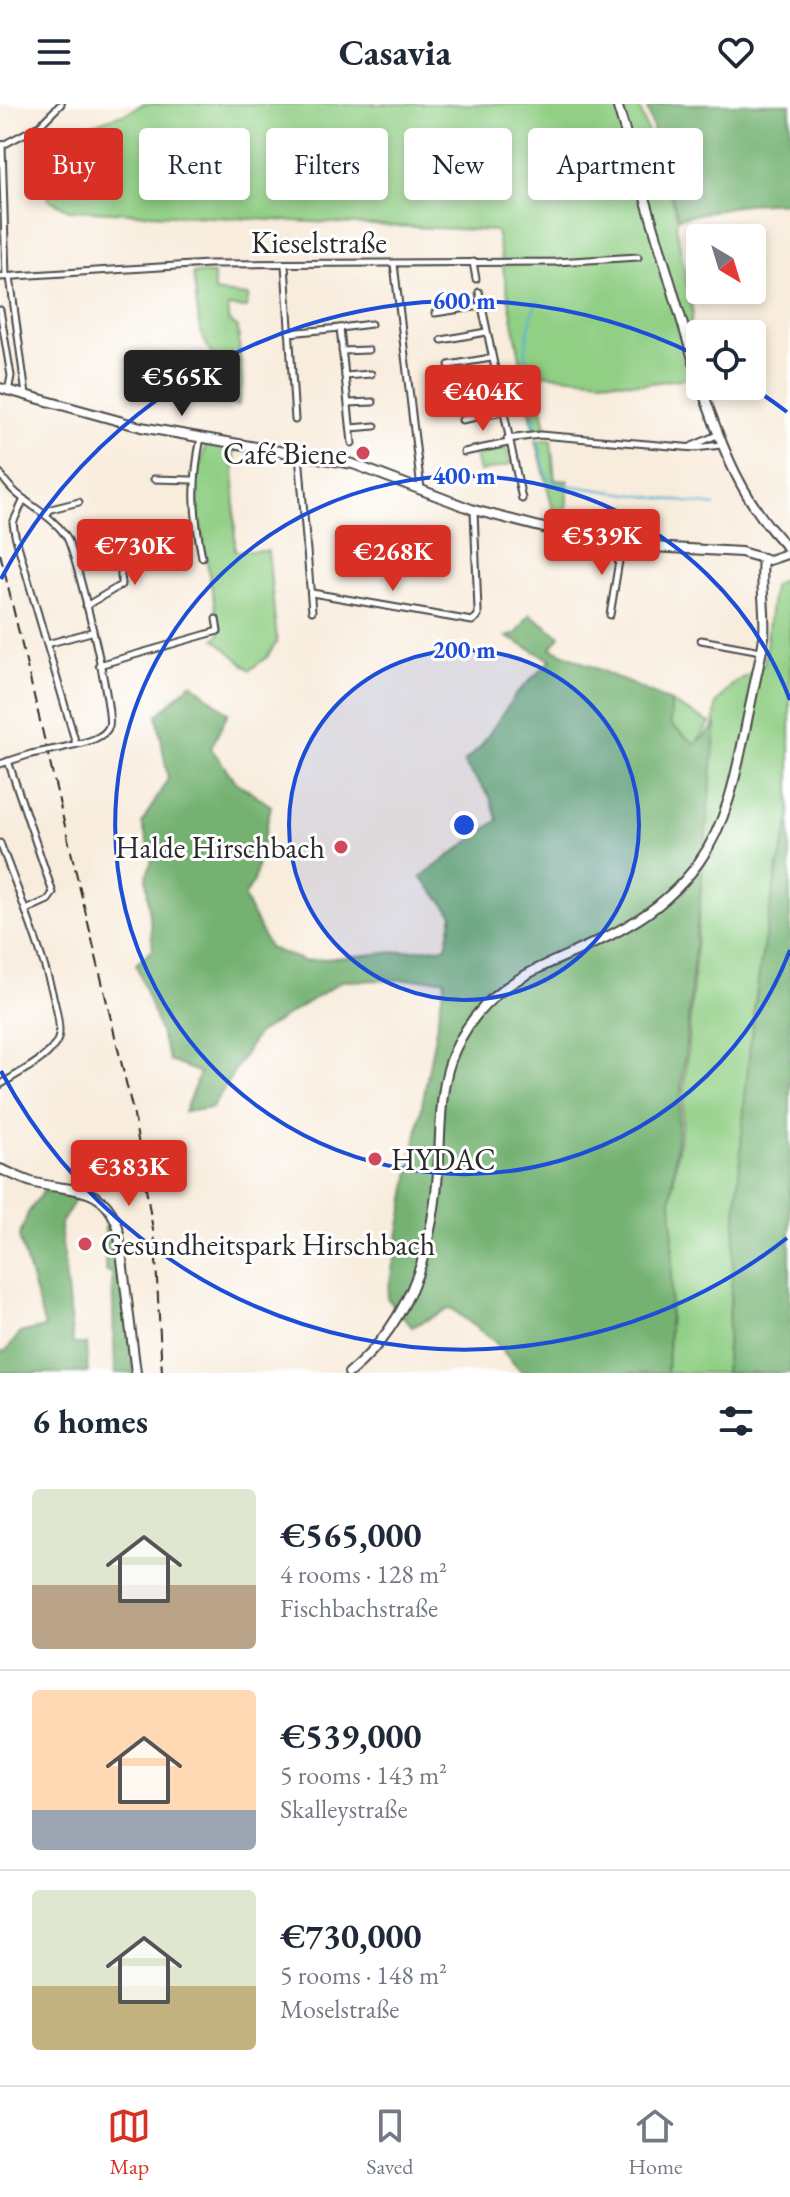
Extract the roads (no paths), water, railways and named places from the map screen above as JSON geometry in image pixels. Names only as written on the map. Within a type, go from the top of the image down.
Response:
[{"type":"street","points":[[26,397],[5,277],[1,146],[39,126],[61,104]]},
{"type":"street","points":[[617,104],[686,336]]},
{"type":"street","name":"Kieselstraße","points":[[5,277],[208,264],[556,262],[638,257]]},
{"type":"street","points":[[473,262],[476,279]]},
{"type":"street","points":[[394,264],[421,490]]},
{"type":"street","points":[[285,265],[295,420]]},
{"type":"street","points":[[479,292],[522,499]]},
{"type":"street","points":[[435,313],[481,306]]},
{"type":"street","points":[[0,310],[11,376],[4,390],[115,421],[353,464],[474,510],[567,534],[622,543],[741,552],[776,560],[789,547],[757,513],[733,472],[706,400]]},
{"type":"street","points":[[289,333],[371,324]]},
{"type":"street","points":[[340,328],[352,443]]},
{"type":"street","points":[[442,340],[486,332]]},
{"type":"street","points":[[342,351],[368,350]]},
{"type":"street","points":[[449,365],[491,358]]},
{"type":"street","points":[[345,376],[371,374]]},
{"type":"street","points":[[457,394],[496,385]]},
{"type":"street","points":[[348,403],[373,402]]},
{"type":"street","points":[[462,420],[502,412]]},
{"type":"street","points":[[351,428],[375,426]]},
{"type":"street","points":[[464,452],[540,435],[691,446],[721,445]]},
{"type":"street","points":[[691,446],[717,435]]},
{"type":"street","points":[[201,437],[192,480],[202,557]]},
{"type":"street","points":[[299,454],[312,611]]},
{"type":"street","points":[[0,473],[68,539],[110,712],[109,726],[101,736],[0,764]]},
{"type":"street","points":[[154,479],[192,480]]},
{"type":"street","points":[[24,499],[13,523],[76,744]]},
{"type":"street","points":[[46,515],[51,509],[79,502]]},
{"type":"street","points":[[312,593],[472,621],[478,610],[474,510]]},
{"type":"street","points":[[86,606],[121,585],[121,565],[112,533]]},
{"type":"street","points":[[610,615],[622,543]]},
{"type":"street","points":[[349,1373],[382,1339],[420,1273],[437,1194],[442,1101],[449,1066],[467,1028],[493,998],[516,979],[626,927],[664,900],[699,863],[727,806],[761,651],[763,558]]},
{"type":"street","points":[[99,665],[218,631],[216,619]]},
{"type":"street","points":[[47,644],[91,632]]},
{"type":"street","points":[[701,640],[761,651]]},
{"type":"street","points":[[8,761],[53,893],[48,900],[26,910]]},
{"type":"street","points":[[0,843],[26,910],[60,1034],[52,1048],[0,1085]]},
{"type":"street","points":[[0,1169],[32,1182],[81,1189],[113,1211],[118,1227],[136,1373]]},
{"type":"waterway","points":[[537,299],[526,350],[529,395],[537,431]]},
{"type":"waterway","points":[[538,440],[547,477],[558,484],[715,506]]},
{"type":"railway","points":[[0,553],[134,1116],[155,1242],[162,1373]]},
{"type":"place","name":"Café Biene","points":[[363,453]]},
{"type":"place","name":"Halde Hirschbach","points":[[341,847]]},
{"type":"place","name":"HYDAC","points":[[375,1159]]},
{"type":"place","name":"Gesundheitspark Hirschbach","points":[[85,1244]]}]
